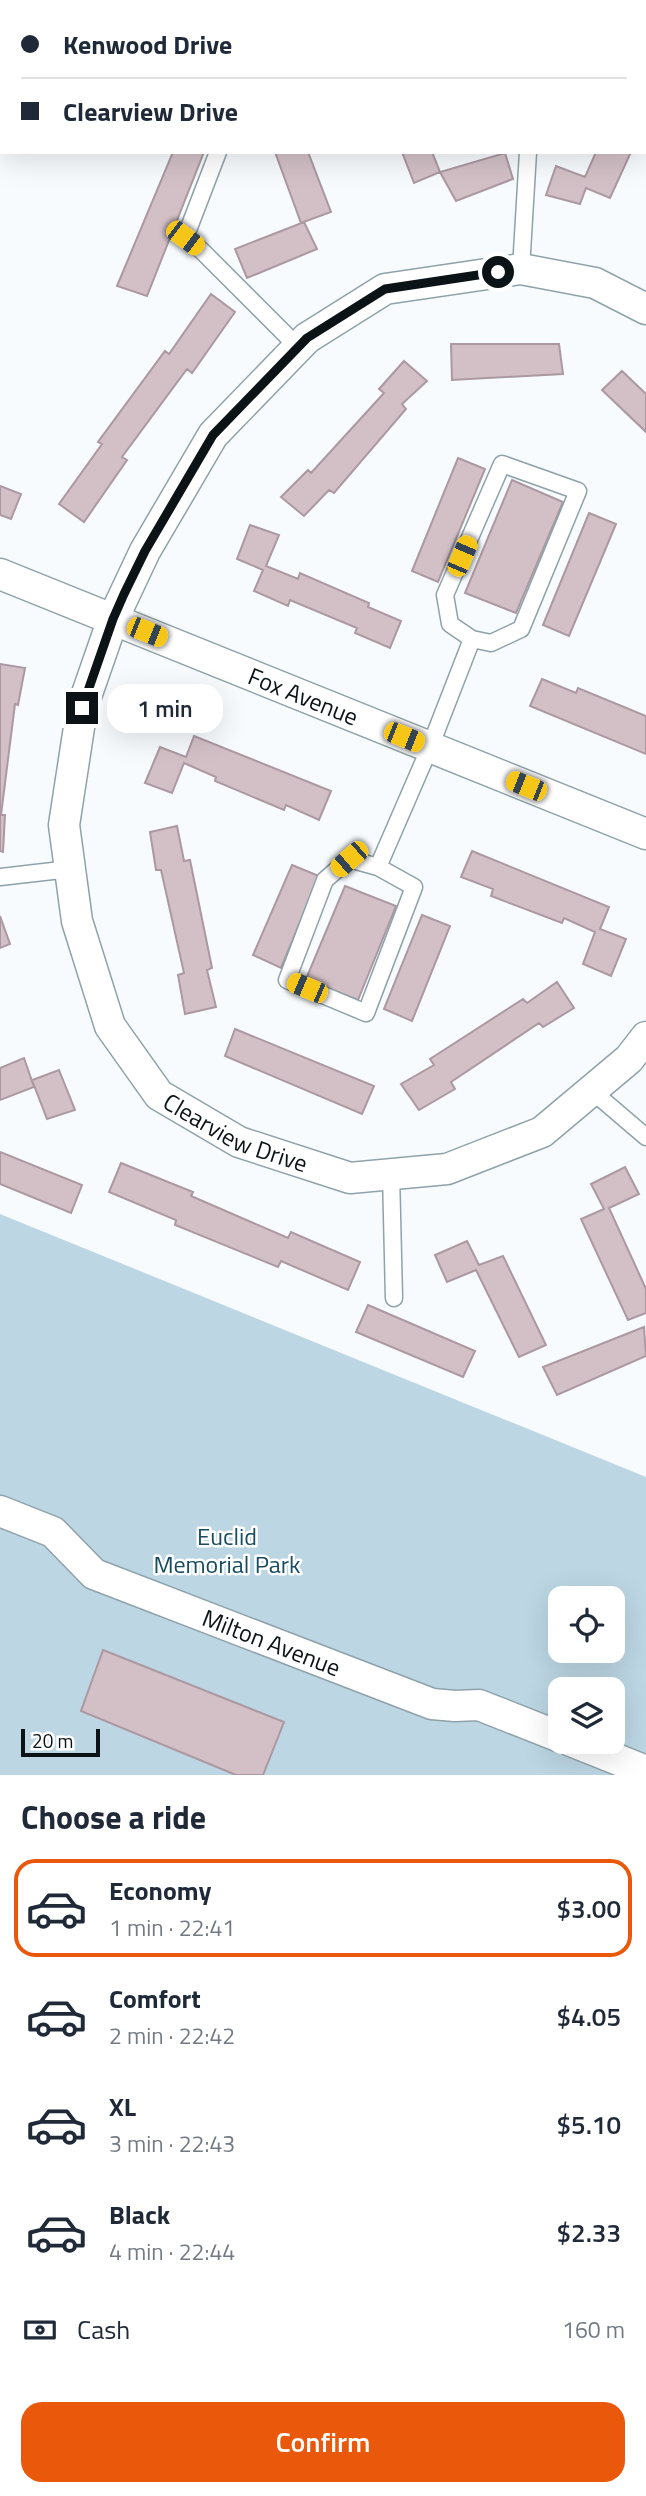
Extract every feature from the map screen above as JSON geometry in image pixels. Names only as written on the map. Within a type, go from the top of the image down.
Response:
[{"type":"street","name":"Clearview Drive","points":[[646,309],[595,284],[521,269],[385,289],[307,338],[213,435],[145,551],[113,619],[82,708],[64,825],[76,921],[110,1026],[159,1095],[239,1142],[350,1178],[447,1169],[542,1132],[629,1059],[646,1037]]},
{"type":"street","name":"Fox Avenue","points":[[0,574],[646,834]]},
{"type":"street","name":"Milton Avenue","points":[[0,1511],[53,1532],[94,1574],[432,1704],[479,1705],[548,1732]]},
{"type":"street","points":[[604,1754],[646,1771]]},
{"type":"lane","points":[[217,154],[185,238],[201,250],[298,347]]},
{"type":"lane","points":[[521,269],[528,154]]},
{"type":"lane","points":[[502,464],[578,491],[521,629],[491,643],[472,639],[450,624],[445,595],[502,464]]},
{"type":"lane","points":[[379,867],[472,639]]},
{"type":"lane","points":[[349,859],[379,867],[414,887],[366,1013],[287,980],[325,880],[349,859]]},
{"type":"lane","points":[[0,877],[70,869]]},
{"type":"lane","points":[[592,1090],[646,1138]]},
{"type":"lane","points":[[391,1174],[394,1298]]},
{"type":"green space","name":"Euclid Memorial Park","points":[[0,1214],[646,1477],[646,1775],[0,1775]]},
{"type":"building","points":[[172,154],[203,154],[147,296],[117,286]]},
{"type":"building","points":[[276,154],[309,154],[331,212],[301,223]]},
{"type":"building","points":[[403,154],[433,154],[440,172],[414,183]]},
{"type":"building","points":[[505,154],[513,179],[456,201],[440,172]]},
{"type":"building","points":[[595,154],[630,154],[610,198],[586,188],[580,204],[546,195],[556,166],[585,177]]},
{"type":"building","points":[[304,222],[317,249],[247,278],[235,249]]},
{"type":"building","points":[[211,294],[235,312],[192,373],[187,369],[122,457],[127,460],[84,522],[59,504],[102,444],[98,442],[165,351],[169,354]]},
{"type":"building","points":[[451,344],[559,344],[563,374],[452,380]]},
{"type":"building","points":[[404,361],[427,381],[402,404],[406,409],[334,493],[329,490],[304,516],[281,497],[308,470],[311,473],[384,393],[379,389]]},
{"type":"building","points":[[622,371],[646,394],[646,432],[602,390]]},
{"type":"building","points":[[458,458],[485,469],[438,582],[412,571]]},
{"type":"building","points":[[512,480],[563,502],[516,613],[465,593]]},
{"type":"building","points":[[0,486],[21,494],[11,519],[0,515]]},
{"type":"building","points":[[589,513],[616,524],[569,636],[543,625]]},
{"type":"building","points":[[250,525],[279,535],[266,566],[298,579],[300,573],[369,603],[368,607],[401,621],[390,648],[355,633],[357,628],[290,600],[288,606],[254,591],[263,570],[237,559]]},
{"type":"building","points":[[0,664],[25,668],[18,705],[15,704],[1,815],[5,815],[3,852],[0,851]]},
{"type":"building","points":[[542,679],[576,693],[578,688],[646,716],[646,754],[530,706]]},
{"type":"building","points":[[194,736],[331,791],[319,820],[286,805],[284,810],[215,781],[216,777],[184,763],[172,793],[145,783],[160,747],[186,757]]},
{"type":"building","points":[[177,826],[184,861],[190,860],[212,968],[207,970],[216,1007],[185,1014],[178,975],[184,973],[161,870],[156,870],[150,832]]},
{"type":"building","points":[[472,851],[609,907],[600,929],[626,939],[611,976],[583,964],[595,932],[564,918],[562,923],[491,896],[493,889],[461,877]]},
{"type":"building","points":[[292,865],[319,876],[281,968],[253,955]]},
{"type":"building","points":[[345,886],[396,906],[358,1000],[306,979]]},
{"type":"building","points":[[422,915],[450,926],[412,1021],[384,1009]]},
{"type":"building","points":[[0,916],[10,944],[0,948]]},
{"type":"building","points":[[557,982],[574,1008],[543,1027],[539,1023],[451,1082],[455,1089],[419,1110],[401,1084],[434,1065],[430,1059],[523,999],[527,1003]]},
{"type":"building","points":[[235,1029],[374,1086],[362,1114],[225,1056]]},
{"type":"building","points":[[24,1058],[34,1087],[0,1100],[0,1068]]},
{"type":"building","points":[[59,1070],[75,1110],[47,1119],[32,1080]]},
{"type":"building","points":[[0,1152],[82,1185],[71,1213],[0,1184]]},
{"type":"building","points":[[121,1163],[193,1192],[191,1196],[288,1238],[291,1232],[360,1262],[348,1290],[281,1261],[278,1267],[175,1225],[176,1220],[109,1192]]},
{"type":"building","points":[[625,1167],[639,1194],[609,1208],[646,1289],[646,1313],[628,1320],[581,1219],[604,1209],[591,1184]]},
{"type":"building","points":[[467,1241],[479,1265],[503,1256],[546,1345],[519,1357],[476,1270],[447,1282],[435,1255]]},
{"type":"building","points":[[368,1305],[475,1351],[463,1377],[356,1332]]},
{"type":"building","points":[[644,1327],[646,1356],[557,1395],[543,1367]]},
{"type":"building","points":[[103,1650],[284,1722],[263,1775],[236,1775],[81,1711]]},
{"type":"route","points":[[82,708],[124,594],[145,551],[213,435],[307,338],[385,289],[498,272]]}]
